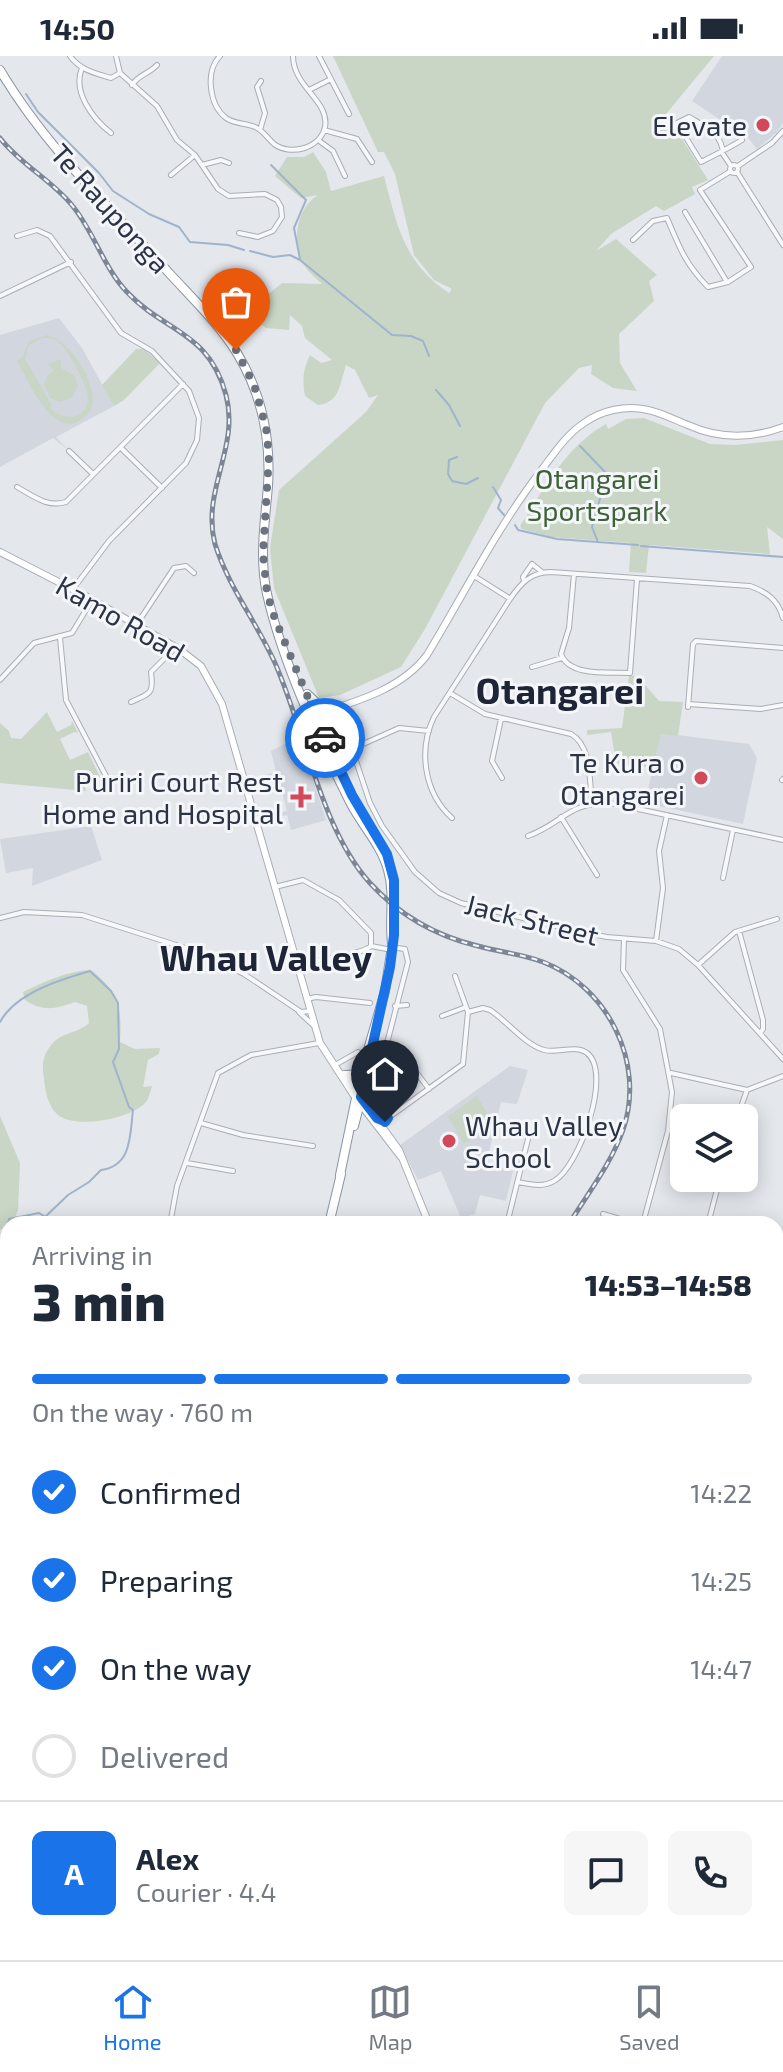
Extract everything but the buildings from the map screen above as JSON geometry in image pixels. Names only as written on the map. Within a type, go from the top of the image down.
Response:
[{"type":"highway","name":"Te Rauponga","points":[[0,70],[47,137],[221,331],[249,373],[263,412],[268,441],[263,560],[267,593],[314,717],[389,862],[394,884],[395,947],[361,1074],[340,1175]]},
{"type":"highway","name":"Te Rauponga","points":[[275,619],[275,627],[353,809],[386,863],[391,885],[395,947]]},
{"type":"highway","points":[[307,694],[325,711]]},
{"type":"highway","points":[[322,731],[324,722],[344,706]]},
{"type":"highway","points":[[331,1216],[356,1119],[358,1097],[371,1060],[370,1049]]},
{"type":"highway","points":[[340,1070],[361,1074]]},
{"type":"highway","points":[[356,1119],[373,1118]]},
{"type":"main road","points":[[314,717],[394,684],[414,670],[427,655],[526,490],[571,433],[598,415],[618,409],[645,409],[698,430],[730,436],[758,434],[783,427]]},
{"type":"main road","name":"Kamo Road","points":[[0,552],[137,624],[201,666],[219,695],[320,1043],[401,1157]]},
{"type":"main road","points":[[314,717],[344,706]]},
{"type":"main road","name":"Kamo Road","points":[[373,1118],[399,1150],[426,1216]]},
{"type":"street","points":[[70,56],[82,68],[111,78],[120,73]]},
{"type":"street","points":[[116,56],[120,73],[157,106],[177,140],[195,155],[218,189],[229,196],[265,194],[277,200],[282,217],[266,236],[239,233]]},
{"type":"street","points":[[220,56],[214,61],[209,80],[219,111],[227,119],[260,130],[274,144],[288,150],[303,149],[318,140],[324,130],[325,119],[315,96],[299,80],[293,66],[293,56]]},
{"type":"street","points":[[319,56],[349,114]]},
{"type":"street","points":[[132,85],[141,74],[157,65]]},
{"type":"street","points":[[82,68],[78,81],[89,109],[111,133]]},
{"type":"street","points":[[309,90],[331,79]]},
{"type":"street","points":[[260,130],[265,113],[257,87],[261,81]]},
{"type":"street","points":[[742,140],[724,150],[701,162],[677,123],[689,117],[719,136],[724,150],[723,154],[783,245]]},
{"type":"street","points":[[324,130],[357,139],[372,162]]},
{"type":"street","points":[[633,240],[653,221],[667,218],[675,242],[695,274],[710,287],[727,282],[751,267],[700,190],[766,148],[783,131]]},
{"type":"street","points":[[318,140],[333,151],[345,176]]},
{"type":"street","points":[[171,175],[195,155]]},
{"type":"street","points":[[202,165],[221,160],[229,163]]},
{"type":"street","points":[[685,212],[727,282]]},
{"type":"street","points":[[17,236],[35,230],[45,233],[71,262],[121,333],[152,351],[183,384],[196,405],[199,418],[197,440],[186,463],[109,541],[73,589]]},
{"type":"street","points":[[0,296],[71,262]]},
{"type":"street","points":[[17,487],[44,502],[57,505],[66,502],[183,384]]},
{"type":"street","points":[[121,448],[162,488]]},
{"type":"street","points":[[69,451],[94,475]]},
{"type":"street","points":[[524,581],[523,577],[532,564],[542,572]]},
{"type":"street","points":[[137,624],[174,568],[186,566],[194,573]]},
{"type":"street","points":[[452,818],[429,780],[425,752],[429,731],[450,693],[524,581],[542,572],[750,586],[769,594],[783,618]]},
{"type":"street","points":[[574,574],[569,628],[562,658],[573,668],[630,673],[637,578]]},
{"type":"street","points":[[474,576],[510,599]]},
{"type":"street","points":[[0,680],[34,643],[60,638],[74,631],[92,600]]},
{"type":"street","points":[[60,638],[66,700],[106,776]]},
{"type":"street","points":[[783,648],[696,641],[693,644],[688,705],[761,709],[783,705]]},
{"type":"street","points":[[131,702],[151,692],[151,672],[176,647]]},
{"type":"street","points":[[532,667],[562,658]]},
{"type":"street","points":[[450,693],[485,714],[571,734],[582,741],[592,802]]},
{"type":"street","points":[[501,719],[492,761],[502,778]]},
{"type":"street","name":"Jack Street","points":[[429,731],[399,728],[352,749],[370,803],[382,826],[415,872],[439,893],[461,903],[581,932],[656,941],[679,949],[698,965],[783,1059]]},
{"type":"street","points":[[528,836],[577,807],[592,802],[610,803],[783,840]]},
{"type":"street","points":[[656,941],[663,888],[659,851],[667,815]]},
{"type":"street","points":[[561,817],[597,875]]},
{"type":"street","points":[[723,878],[733,830]]},
{"type":"street","points":[[275,887],[303,880],[339,900],[371,933],[371,946]]},
{"type":"street","points":[[0,918],[24,912],[82,915],[198,952],[244,974],[296,1009],[315,1027]]},
{"type":"street","points":[[698,965],[726,938],[777,919]]},
{"type":"street","points":[[739,931],[763,1020],[760,1033]]},
{"type":"street","points":[[624,939],[623,970],[657,1021],[671,1073],[670,1121],[643,1216]]},
{"type":"street","points":[[297,965],[362,953],[371,946],[395,947],[406,951],[408,962],[386,1044],[387,1050],[398,1062],[411,1065],[429,1089]]},
{"type":"street","points":[[373,1118],[388,1118],[463,1064],[467,1010],[455,976]]},
{"type":"street","points":[[307,999],[316,997],[370,1003]]},
{"type":"street","points":[[395,1006],[407,1005]]},
{"type":"street","points":[[296,1009],[305,1013],[310,1011]]},
{"type":"street","points":[[442,1016],[467,1010],[490,1010],[542,1049],[552,1052],[580,1049],[592,1061],[596,1086],[592,1110],[582,1143],[571,1164],[560,1177],[548,1184],[517,1182]]},
{"type":"street","points":[[171,1216],[177,1186],[215,1079],[221,1070],[251,1055],[320,1043]]},
{"type":"street","points":[[340,1070],[358,1052]]},
{"type":"street","points":[[671,1073],[747,1090],[783,1076]]},
{"type":"street","points":[[742,1104],[747,1090]]},
{"type":"street","points":[[384,1129],[388,1118]]},
{"type":"street","points":[[201,1123],[243,1135],[313,1146]]},
{"type":"street","points":[[509,1216],[528,1139]]},
{"type":"street","points":[[187,1163],[233,1171]]},
{"type":"street","points":[[710,1216],[716,1192]]},
{"type":"street","points":[[603,1214],[611,1216]]},
{"type":"shaded area","points":[[722,56],[783,56],[783,123],[757,149],[749,139],[692,101]]},
{"type":"shaded area","points":[[59,318],[82,348],[114,406],[56,437],[67,449],[53,438],[0,467],[0,335]]},
{"type":"shaded area","name":"Te Kura o Otangarei","points":[[661,733],[749,744],[757,758],[743,824],[645,803]]},
{"type":"shaded area","name":"Puriri Court Rest Home and Hospital","points":[[299,737],[326,820],[291,830],[287,815],[261,822],[260,818],[287,811],[278,776],[251,783],[250,779],[276,772],[271,751]]},
{"type":"shaded area","points":[[91,826],[102,860],[32,886],[33,868],[6,873],[0,839]]},
{"type":"shaded area","name":"Whau Valley School","points":[[510,1066],[528,1070],[517,1104],[501,1102],[486,1164],[513,1171],[506,1201],[480,1195],[475,1214],[460,1216],[441,1171],[418,1180],[400,1145]]},
{"type":"green space","points":[[333,56],[714,56],[666,114],[708,180],[692,187],[695,194],[664,211],[656,206],[611,234],[596,251],[616,239],[657,275],[649,281],[654,301],[619,334],[620,363],[637,391],[613,388],[591,374],[592,365],[579,368],[545,403],[425,629],[401,667],[340,695],[319,698],[274,588],[270,548],[279,490],[366,412],[378,395],[369,398],[355,370],[346,365],[335,396],[318,405],[305,396],[303,380],[306,365],[310,355],[321,363],[332,360],[305,338],[302,326],[290,315],[289,330],[266,328],[245,312],[240,312],[246,300],[258,303],[282,283],[322,284],[304,265],[297,237],[300,217],[318,195],[301,198],[275,176],[287,157],[304,157],[313,152],[326,172],[331,191],[384,176],[398,227],[412,256],[434,281],[449,293],[452,289],[434,280],[414,255],[395,174],[384,152],[378,152]]},
{"type":"green space","points":[[47,335],[56,338],[81,364],[93,399],[91,409],[79,421],[68,424],[57,420],[38,398],[17,361],[22,358],[29,341]],"holes":[[[42,338],[60,343],[82,379],[88,400],[78,415],[60,415],[50,407],[52,405],[25,359],[29,345]]]},
{"type":"green space","points":[[136,349],[144,349],[160,363],[124,400],[114,406],[102,385]]},
{"type":"green space","points":[[61,359],[61,368],[74,375],[78,386],[72,397],[61,402],[50,398],[44,384],[54,370],[48,364]]},
{"type":"green space","name":"Otangarei Sportspark","points":[[644,418],[710,444],[783,440],[783,539],[767,527],[770,554],[649,545],[646,573],[629,572],[631,543],[551,537],[522,529],[520,526],[547,483],[579,444],[606,424],[608,429],[626,419]]},
{"type":"green space","points":[[629,676],[637,676],[659,701],[683,702],[678,736],[661,734],[653,768],[616,763],[611,732],[587,735],[587,730],[622,728]]},
{"type":"green space","points":[[47,712],[57,732],[71,725],[72,721],[78,733],[60,739],[70,760],[88,752],[100,777],[84,784],[86,791],[0,783],[0,723],[9,731],[11,738],[21,739]]},
{"type":"green space","points":[[91,970],[108,986],[117,1001],[120,1042],[135,1049],[160,1048],[159,1054],[148,1060],[143,1087],[152,1086],[145,1103],[115,1118],[88,1122],[65,1119],[51,1107],[43,1065],[46,1053],[56,1040],[89,1023],[87,1006],[75,1002],[43,1008],[25,1000],[23,992],[64,975]]},
{"type":"green space","points":[[477,1096],[494,1125],[464,1144],[448,1116]]},
{"type":"green space","points":[[0,1116],[20,1163],[18,1210],[16,1216],[0,1216]]},
{"type":"waterway","points":[[26,94],[38,112],[113,191],[149,214],[179,227],[190,242],[228,245],[244,250]]},
{"type":"waterway","points":[[271,165],[306,200],[294,228],[300,259]]},
{"type":"waterway","points":[[250,251],[273,257],[290,255],[300,260],[392,335],[411,336],[423,341],[429,356]]},
{"type":"waterway","points":[[436,390],[449,405],[460,426]]},
{"type":"waterway","points":[[580,446],[607,474],[592,527],[598,542]]},
{"type":"waterway","points":[[457,457],[449,460],[448,474],[452,481],[466,484],[478,478]]},
{"type":"waterway","points":[[493,487],[501,500],[498,508],[504,515]]},
{"type":"waterway","points":[[515,525],[518,530],[557,539],[638,545]]},
{"type":"waterway","points":[[641,546],[783,557]]},
{"type":"waterway","points":[[0,1022],[27,995],[90,971],[111,991],[118,1003],[119,1049],[113,1062],[129,1107],[133,1110],[128,1148],[119,1162],[101,1170],[46,1216]]},
{"type":"waterway","points":[[24,1216],[39,1213],[44,1216]]},
{"type":"railway","points":[[0,138],[71,204],[111,272],[127,292],[197,345],[218,374],[229,414],[225,451],[213,505],[215,544],[227,575],[275,663],[326,808],[353,861],[381,894],[419,923],[462,942],[535,959],[566,974],[586,989],[603,1008],[616,1030],[625,1054],[629,1105],[618,1143],[574,1216]]},
{"type":"way so far","points":[[236,350],[254,385],[266,427],[269,456],[263,554],[267,593],[325,738]]},
{"type":"place","name":"Elevate","points":[[763,125]]},
{"type":"place","name":"Te Kura o Otangarei","points":[[701,778]]},
{"type":"place","name":"Puriri Court Rest Home and Hospital","points":[[301,797]]},
{"type":"place","name":"Whau Valley School","points":[[449,1141]]},
{"type":"district","name":"Otangarei","points":[[560,689]]},
{"type":"district","name":"Whau Valley","points":[[266,956]]},
{"type":"route","points":[[325,738],[362,814],[387,854],[394,880],[394,935],[390,967],[361,1097],[377,1118],[388,1118],[385,1122]]}]
